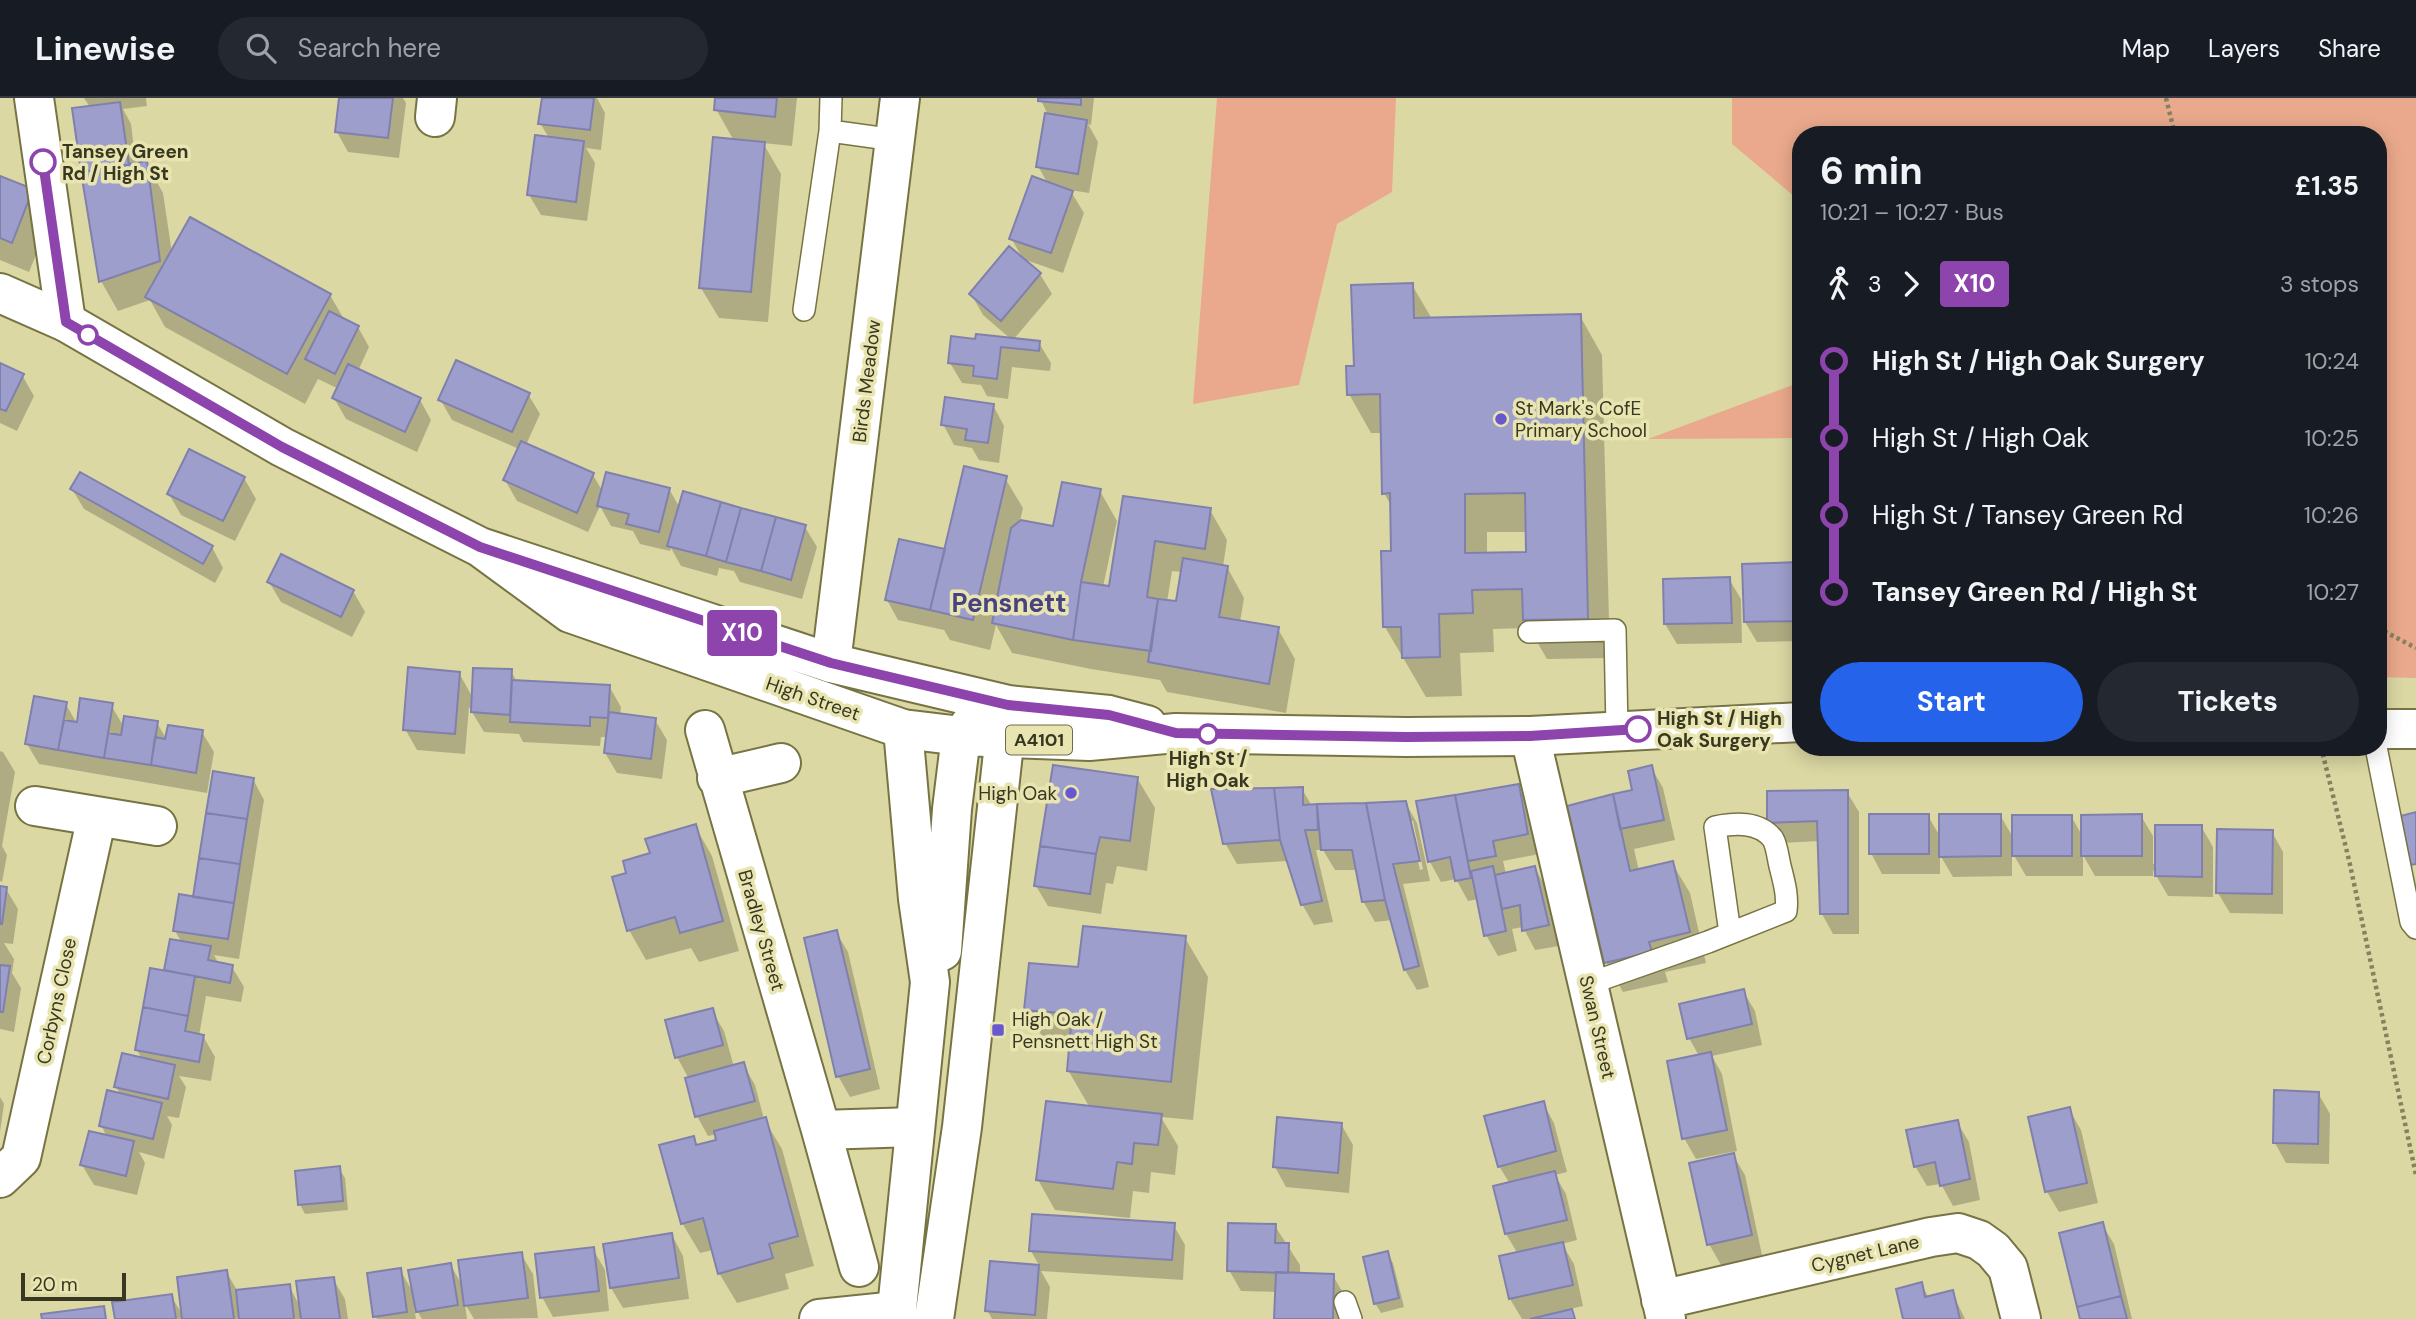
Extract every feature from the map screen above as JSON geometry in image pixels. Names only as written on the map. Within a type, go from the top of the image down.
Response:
[{"type":"main road","points":[[34,98],[66,322]]},
{"type":"main road","name":"Birds Meadow","points":[[831,663],[900,98]]},
{"type":"main road","name":"High Street","points":[[0,293],[66,322],[282,447],[480,547],[831,663],[1001,714],[1109,715],[1176,733],[1406,737],[1530,736],[1792,722]]},
{"type":"main road","name":"High Street","points":[[480,547],[570,613],[903,729],[961,736]]},
{"type":"main road","points":[[930,982],[941,956],[952,809],[961,736],[1001,714]]},
{"type":"main road","points":[[819,1319],[934,1315],[962,1127],[1001,714]]},
{"type":"main road","points":[[896,1315],[930,982],[918,899],[903,729]]},
{"type":"main road","points":[[2387,729],[2416,729]]},
{"type":"main road","name":"Bradley Street","points":[[705,730],[859,1267]]},
{"type":"main road","name":"Swan Street","points":[[1530,736],[1663,1310]]},
{"type":"main road","points":[[717,778],[781,763]]},
{"type":"main road","points":[[35,806],[157,826]]},
{"type":"main road","name":"Corbyns Close","points":[[0,1178],[21,1158],[97,816]]},
{"type":"main road","points":[[821,1130],[962,1127]]},
{"type":"main road","name":"Cygnet Lane","points":[[1663,1310],[1931,1237],[1958,1233],[1979,1240],[1993,1250],[2008,1268],[2021,1319]]},
{"type":"lane","points":[[804,310],[830,131],[831,98]]},
{"type":"lane","points":[[830,131],[895,140]]},
{"type":"lane","points":[[1529,632],[1615,630],[1617,730]]},
{"type":"lane","points":[[2378,756],[2411,922],[2416,928]]},
{"type":"lane","points":[[1588,985],[1730,933],[1786,911],[1787,897],[1774,841],[1760,828],[1752,826],[1732,824],[1715,827],[1730,933]]},
{"type":"path","points":[[2166,98],[2173,126]]},
{"type":"path","points":[[2387,633],[2416,649]]},
{"type":"path","points":[[2323,756],[2349,860],[2416,1175]]},
{"type":"shaded area","points":[[1217,98],[1396,98],[1392,192],[1337,224],[1299,385],[1193,404]]},
{"type":"shaded area","points":[[1732,98],[2416,98],[2416,678],[2387,677],[2387,126],[1792,126],[1792,194],[1732,144]]},
{"type":"shaded area","points":[[1792,385],[1792,438],[1648,439]]},
{"type":"building","points":[[339,98],[393,98],[388,138],[335,132]]},
{"type":"building","points":[[542,98],[594,98],[590,130],[538,124]]},
{"type":"building","points":[[715,98],[777,98],[775,117],[714,110]]},
{"type":"building","points":[[1038,98],[1081,98],[1081,105],[1038,101]]},
{"type":"building","points":[[120,102],[129,165],[81,172],[72,108]]},
{"type":"building","points":[[1045,113],[1087,120],[1078,174],[1036,167]]},
{"type":"building","points":[[535,135],[584,141],[576,202],[527,195]]},
{"type":"building","points":[[713,137],[765,142],[751,292],[699,288]]},
{"type":"building","points":[[147,161],[160,261],[99,282],[81,172]]},
{"type":"building","points":[[0,176],[33,189],[12,243],[0,238]]},
{"type":"building","points":[[1032,176],[1073,191],[1051,253],[1009,239]]},
{"type":"building","points":[[190,217],[331,294],[287,374],[145,297]]},
{"type":"building","points":[[1009,246],[1041,273],[1001,321],[969,294]]},
{"type":"building","points":[[1413,283],[1414,318],[1581,314],[1588,619],[1523,620],[1522,589],[1472,590],[1473,613],[1439,614],[1440,657],[1402,658],[1401,627],[1383,627],[1381,551],[1391,551],[1390,493],[1382,494],[1380,394],[1347,395],[1346,366],[1354,366],[1351,285]],"holes":[[[1525,493],[1526,552],[1465,553],[1465,494]]]},
{"type":"building","points":[[329,311],[359,326],[335,374],[305,359]]},
{"type":"building","points":[[976,334],[1040,341],[1039,351],[1001,347],[997,379],[973,376],[974,366],[948,363],[951,336],[975,339]]},
{"type":"building","points":[[456,360],[530,393],[512,432],[438,400]]},
{"type":"building","points":[[0,363],[24,374],[6,411],[0,409]]},
{"type":"building","points":[[348,364],[421,398],[405,432],[332,398]]},
{"type":"building","points":[[945,397],[994,404],[988,443],[965,440],[967,429],[941,425]]},
{"type":"building","points":[[521,441],[594,473],[577,513],[503,480]]},
{"type":"building","points":[[189,449],[245,477],[223,521],[167,494]]},
{"type":"building","points":[[964,466],[1007,476],[973,620],[930,610]]},
{"type":"building","points":[[80,472],[213,546],[203,564],[70,489]]},
{"type":"building","points":[[606,472],[670,488],[659,532],[626,524],[629,514],[597,506]]},
{"type":"building","points":[[1062,482],[1101,489],[1081,582],[1073,640],[992,623],[1011,528],[1021,520],[1053,526]]},
{"type":"building","points":[[683,491],[721,502],[706,556],[667,546]]},
{"type":"building","points":[[1123,496],[1211,508],[1205,549],[1155,541],[1147,597],[1158,599],[1151,651],[1073,640],[1081,582],[1109,586]]},
{"type":"building","points":[[721,502],[741,508],[726,562],[706,556]]},
{"type":"building","points":[[741,508],[776,517],[761,571],[726,562]]},
{"type":"building","points":[[776,517],[806,525],[791,580],[761,571]]},
{"type":"building","points":[[899,539],[945,549],[930,610],[885,600]]},
{"type":"building","points":[[281,554],[354,590],[341,617],[267,582]]},
{"type":"building","points":[[1183,558],[1228,566],[1219,617],[1279,627],[1269,684],[1148,662],[1158,599],[1176,601]]},
{"type":"building","points":[[1792,562],[1792,621],[1744,622],[1742,564]]},
{"type":"building","points":[[1730,577],[1732,623],[1664,624],[1663,579]]},
{"type":"building","points":[[408,667],[460,672],[455,734],[403,730]]},
{"type":"building","points":[[473,668],[512,669],[510,715],[471,712]]},
{"type":"building","points":[[512,680],[610,685],[608,718],[590,717],[590,726],[510,722]]},
{"type":"building","points":[[34,696],[67,702],[58,750],[25,744]]},
{"type":"building","points":[[80,698],[113,703],[104,758],[58,750],[64,720],[77,722]]},
{"type":"building","points":[[609,712],[656,718],[651,759],[604,753]]},
{"type":"building","points":[[124,716],[158,721],[151,765],[104,758],[108,733],[121,735]]},
{"type":"building","points":[[168,725],[203,730],[196,773],[151,765],[155,737],[165,739]]},
{"type":"building","points":[[1053,765],[1138,777],[1130,841],[1100,837],[1096,854],[1040,846]]},
{"type":"building","points":[[1652,765],[1664,820],[1620,829],[1613,794],[1632,790],[1628,771]]},
{"type":"building","points":[[213,771],[254,778],[247,819],[206,813]]},
{"type":"building","points":[[1519,784],[1528,834],[1493,841],[1496,856],[1468,861],[1455,795]]},
{"type":"building","points":[[1303,787],[1303,805],[1317,804],[1318,830],[1305,830],[1322,901],[1301,905],[1280,840],[1274,788]]},
{"type":"building","points":[[1274,788],[1280,840],[1223,844],[1211,789]]},
{"type":"building","points":[[1848,790],[1848,914],[1820,914],[1817,821],[1767,823],[1767,791]]},
{"type":"building","points":[[1613,794],[1630,871],[1673,861],[1690,932],[1649,942],[1652,952],[1604,963],[1567,806]]},
{"type":"building","points":[[1455,795],[1471,878],[1455,881],[1450,857],[1428,862],[1416,801]]},
{"type":"building","points":[[1406,801],[1420,861],[1393,864],[1419,966],[1404,970],[1385,900],[1366,803]]},
{"type":"building","points":[[1366,803],[1385,900],[1362,902],[1352,850],[1321,850],[1317,804]]},
{"type":"building","points":[[2416,812],[2416,864],[2410,865],[2397,817]]},
{"type":"building","points":[[206,813],[247,819],[240,864],[199,858]]},
{"type":"building","points":[[1869,814],[1929,814],[1929,854],[1869,854]]},
{"type":"building","points":[[1939,814],[2001,814],[2001,856],[1939,857]]},
{"type":"building","points":[[2142,814],[2142,856],[2081,856],[2081,815]]},
{"type":"building","points":[[2012,815],[2072,815],[2072,856],[2012,856]]},
{"type":"building","points":[[696,824],[723,921],[680,933],[675,917],[627,931],[612,877],[626,873],[623,861],[650,853],[645,839]]},
{"type":"building","points":[[2155,825],[2202,825],[2202,877],[2155,876]]},
{"type":"building","points":[[2217,829],[2273,830],[2272,894],[2216,893]]},
{"type":"building","points":[[1040,846],[1096,854],[1090,894],[1034,886]]},
{"type":"building","points":[[199,858],[240,864],[234,903],[193,897]]},
{"type":"building","points":[[1493,866],[1506,931],[1484,936],[1471,871]]},
{"type":"building","points":[[1535,866],[1549,925],[1522,931],[1520,905],[1502,909],[1495,875]]},
{"type":"building","points":[[0,886],[7,887],[2,924],[0,924]]},
{"type":"building","points":[[179,894],[234,903],[228,939],[173,931]]},
{"type":"building","points":[[1083,926],[1186,936],[1171,1082],[1067,1071],[1072,1014],[1024,1010],[1029,963],[1078,967]]},
{"type":"building","points":[[837,930],[870,1069],[836,1077],[804,938]]},
{"type":"building","points":[[170,939],[211,946],[208,960],[233,965],[230,983],[164,970]]},
{"type":"building","points":[[0,965],[10,966],[3,1012],[0,1012]]},
{"type":"building","points":[[150,968],[195,976],[188,1016],[143,1007]]},
{"type":"building","points":[[1744,989],[1752,1024],[1687,1039],[1679,1004]]},
{"type":"building","points":[[143,1007],[188,1016],[185,1031],[204,1035],[199,1062],[135,1050]]},
{"type":"building","points":[[713,1008],[723,1045],[675,1058],[665,1020]]},
{"type":"building","points":[[1711,1052],[1727,1130],[1682,1139],[1667,1061]]},
{"type":"building","points":[[122,1053],[175,1065],[168,1099],[114,1087]]},
{"type":"building","points":[[744,1062],[755,1101],[695,1117],[685,1078]]},
{"type":"building","points":[[107,1090],[162,1103],[153,1139],[99,1126]]},
{"type":"building","points":[[2274,1090],[2319,1092],[2318,1144],[2273,1143]]},
{"type":"building","points":[[1046,1101],[1162,1114],[1158,1145],[1134,1143],[1132,1164],[1117,1162],[1113,1189],[1036,1180]]},
{"type":"building","points":[[1544,1101],[1556,1151],[1498,1167],[1484,1116]]},
{"type":"building","points":[[2070,1107],[2087,1183],[2045,1192],[2028,1117]]},
{"type":"building","points":[[766,1117],[798,1236],[769,1244],[773,1258],[718,1274],[703,1218],[681,1224],[659,1145],[694,1136],[696,1145],[716,1140],[714,1131]]},
{"type":"building","points":[[1277,1117],[1342,1123],[1338,1173],[1273,1167]]},
{"type":"building","points":[[1958,1120],[1970,1179],[1940,1186],[1935,1162],[1914,1167],[1906,1130]]},
{"type":"building","points":[[89,1131],[134,1141],[126,1176],[80,1165]]},
{"type":"building","points":[[1734,1153],[1752,1235],[1707,1245],[1689,1163]]},
{"type":"building","points":[[340,1166],[343,1201],[298,1205],[295,1171]]},
{"type":"building","points":[[1555,1171],[1567,1220],[1505,1234],[1493,1186]]},
{"type":"building","points":[[1032,1214],[1175,1223],[1172,1260],[1029,1251]]},
{"type":"building","points":[[2103,1222],[2121,1296],[2077,1307],[2059,1233]]},
{"type":"building","points":[[1228,1223],[1276,1224],[1275,1243],[1289,1243],[1288,1273],[1227,1271]]},
{"type":"building","points":[[672,1233],[679,1278],[610,1288],[603,1244]]},
{"type":"building","points":[[1563,1242],[1573,1285],[1509,1299],[1499,1256]]},
{"type":"building","points":[[594,1247],[599,1291],[540,1298],[535,1254]]},
{"type":"building","points":[[1388,1251],[1399,1298],[1374,1304],[1363,1257]]},
{"type":"building","points":[[522,1252],[528,1298],[464,1306],[458,1260]]},
{"type":"building","points":[[990,1261],[1039,1265],[1035,1315],[985,1311]]},
{"type":"building","points":[[451,1263],[458,1305],[416,1312],[408,1270]]},
{"type":"building","points":[[401,1268],[407,1312],[373,1317],[367,1273]]},
{"type":"building","points":[[227,1270],[234,1319],[182,1319],[177,1277]]},
{"type":"building","points":[[1276,1272],[1334,1274],[1333,1319],[1274,1319]]},
{"type":"building","points":[[334,1277],[340,1319],[301,1319],[296,1281]]},
{"type":"building","points":[[1922,1282],[1925,1297],[1953,1290],[1960,1319],[1903,1319],[1896,1289]]},
{"type":"building","points":[[290,1284],[294,1319],[239,1319],[236,1290]]},
{"type":"building","points":[[172,1294],[176,1319],[115,1319],[112,1302]]},
{"type":"building","points":[[2121,1296],[2127,1319],[2080,1319],[2077,1307]]},
{"type":"building","points":[[104,1306],[106,1319],[42,1319],[41,1314]]},
{"type":"building","points":[[1572,1309],[1575,1319],[1530,1319]]},
{"type":"bus line","name":"X10","points":[[43,162],[66,322],[282,447],[480,547],[831,663],[1008,705],[1109,715],[1176,733],[1530,736],[1638,729]]},
{"type":"place","name":"Tansey Green Rd / High St","points":[[43,162]]},
{"type":"place","name":"St Mark's CofE Primary School","points":[[1501,419]]},
{"type":"place","name":"High St / High Oak Surgery","points":[[1638,729]]},
{"type":"place","name":"High St / High Oak","points":[[1208,734]]},
{"type":"place","name":"High Oak","points":[[1071,793]]},
{"type":"place","name":"High Oak / Pensnett High St","points":[[998,1030]]},
{"type":"district","name":"Pensnett","points":[[1009,603]]}]
